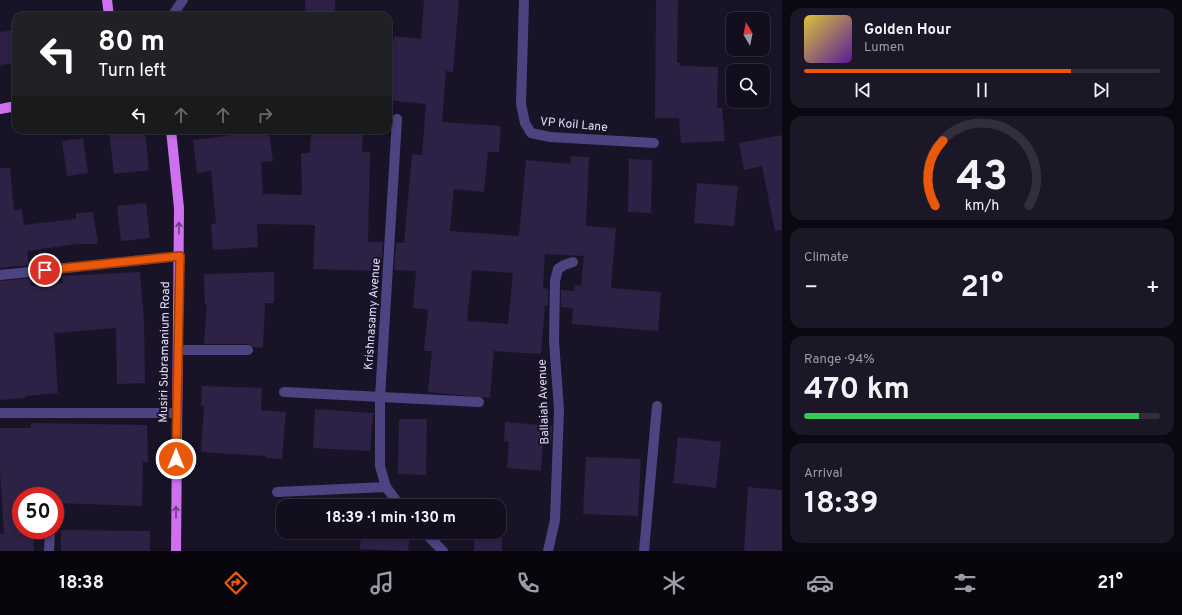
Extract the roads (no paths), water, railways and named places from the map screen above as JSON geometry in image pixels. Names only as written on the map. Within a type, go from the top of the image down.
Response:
[{"type":"main road","points":[[108,0],[109,12]]},
{"type":"main road","points":[[0,109],[12,107]]},
{"type":"main road","name":"Musiri Subramanium Road","points":[[172,134],[179,208],[180,256],[176,413],[176,551]]},
{"type":"street","points":[[175,12],[183,0]]},
{"type":"street","name":"VP Koil Lane","points":[[524,0],[521,104],[525,123],[531,133],[550,137],[654,143]]},
{"type":"street","name":"Krishnasamy Avenue","points":[[395,499],[386,487],[380,466],[380,397],[397,119]]},
{"type":"street","points":[[0,275],[180,256]]},
{"type":"street","name":"Ballaiah Avenue","points":[[548,551],[555,520],[559,410],[554,341],[555,281],[558,270],[564,265],[573,262]]},
{"type":"street","points":[[178,350],[248,350]]},
{"type":"street","points":[[284,392],[479,402]]},
{"type":"street","points":[[644,551],[657,406]]},
{"type":"street","points":[[0,413],[176,413]]},
{"type":"street","points":[[277,492],[386,487]]},
{"type":"street","points":[[49,551],[50,539]]},
{"type":"street","points":[[431,539],[443,551]]}]
